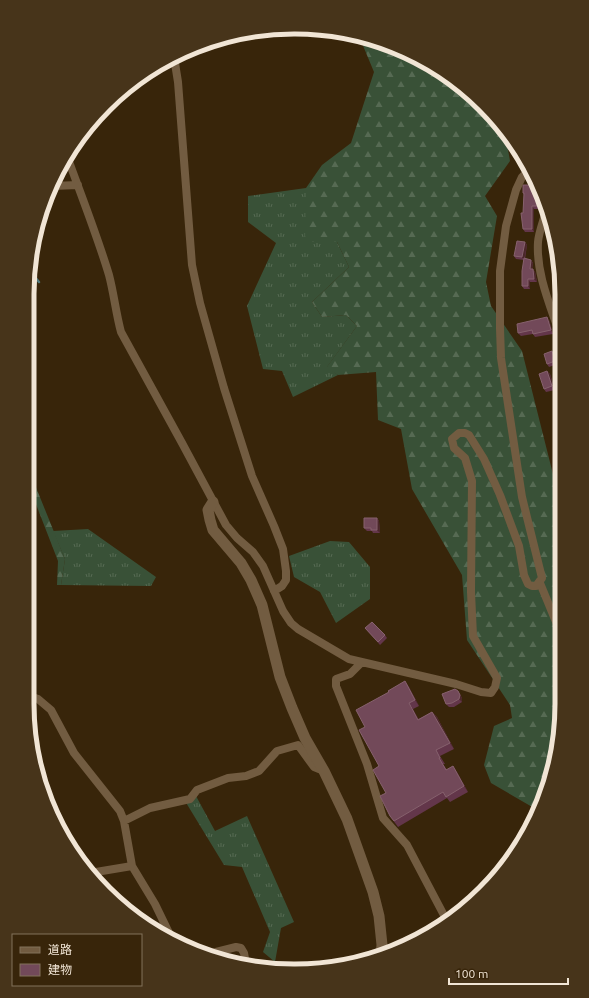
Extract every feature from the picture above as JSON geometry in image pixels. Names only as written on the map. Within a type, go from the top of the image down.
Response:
[{"type":"street","points":[[175,63],[178,82],[192,265],[200,304],[226,396],[252,476],[283,549],[286,580],[282,586],[274,591]]},
{"type":"street","points":[[70,163],[110,278],[121,332],[226,525],[237,538],[253,552],[263,566],[283,611],[291,623],[298,629],[348,659],[490,693],[495,687],[497,678],[473,636],[471,592],[472,481],[465,458],[454,448],[452,439],[459,433],[465,433],[471,437],[484,459],[500,494],[519,546],[524,575],[528,584],[536,586],[540,583],[542,578],[541,570],[522,497],[501,358],[500,328],[500,271],[506,226],[516,190],[522,177],[525,174]]},
{"type":"street","points":[[58,186],[78,185]]},
{"type":"street","points":[[544,219],[538,241],[539,266],[542,282],[555,320]]},
{"type":"street","points":[[213,502],[208,510],[213,530],[241,563],[251,580],[262,605],[280,677],[292,708],[305,738],[324,771],[347,820],[373,892],[379,916],[382,949]]},
{"type":"street","points":[[540,583],[555,619]]},
{"type":"street","points":[[361,663],[350,674],[336,679],[336,686],[367,764],[383,818],[407,845],[444,916]]},
{"type":"street","points":[[34,698],[51,710],[74,753],[120,811],[124,821],[132,866],[155,904],[168,931]]},
{"type":"street","points":[[124,821],[150,808],[190,799],[197,790],[228,778],[246,776],[259,771],[277,751],[298,745],[314,767],[324,771]]},
{"type":"street","points":[[96,872],[132,866]]},
{"type":"street","points":[[217,952],[236,947],[241,948],[245,959]]},
{"type":"green space","points":[[362,43],[410,61],[439,78],[479,110],[507,144],[510,161],[485,196],[497,216],[486,282],[491,306],[522,351],[555,482],[555,704],[553,738],[546,771],[533,807],[491,783],[484,765],[494,726],[512,718],[510,705],[467,640],[462,575],[412,489],[401,429],[378,420],[376,372],[338,375],[326,368],[357,326],[346,315],[322,317],[312,302],[349,267],[337,242],[305,242],[306,188],[322,165],[351,143],[374,72]]},
{"type":"green space","points":[[306,188],[306,242],[337,242],[349,267],[312,302],[322,317],[346,315],[357,326],[327,367],[338,375],[293,397],[282,371],[263,369],[247,306],[276,243],[248,222],[248,196]]},
{"type":"green space","points":[[34,482],[65,559],[61,585],[57,585],[58,561],[34,499]]},
{"type":"green space","points":[[88,529],[156,577],[151,586],[61,585],[65,559],[53,531]]},
{"type":"green space","points":[[330,541],[349,542],[370,567],[370,599],[336,623],[320,592],[294,577],[289,556]]},
{"type":"green space","points":[[196,796],[215,831],[247,816],[294,922],[281,928],[275,962],[263,952],[270,932],[242,867],[224,865],[185,801]]},
{"type":"building","points":[[523,185],[531,185],[537,200],[537,206],[532,206],[532,229],[523,229],[521,213],[523,213]]},
{"type":"building","points":[[517,241],[525,242],[522,257],[514,256]]},
{"type":"building","points":[[524,258],[531,260],[530,269],[533,269],[534,279],[528,279],[528,286],[522,286]]},
{"type":"building","points":[[547,317],[551,330],[533,334],[532,330],[518,333],[517,324]]},
{"type":"building","points":[[552,351],[555,361],[547,364],[544,354]]},
{"type":"building","points":[[547,371],[552,386],[544,389],[539,374]]},
{"type":"building","points":[[364,518],[377,518],[377,530],[364,528]]},
{"type":"building","points":[[372,622],[385,635],[378,642],[365,628]]},
{"type":"building","points":[[405,681],[415,700],[409,703],[418,720],[432,712],[450,743],[436,750],[446,770],[453,766],[464,786],[446,797],[443,792],[394,821],[380,796],[386,793],[373,770],[379,766],[359,730],[365,727],[356,710],[389,692],[388,691]]},
{"type":"building","points":[[455,689],[460,695],[459,699],[452,703],[446,704],[442,694]]},
{"type":"waterway","points":[[35,277],[39,282]]}]
